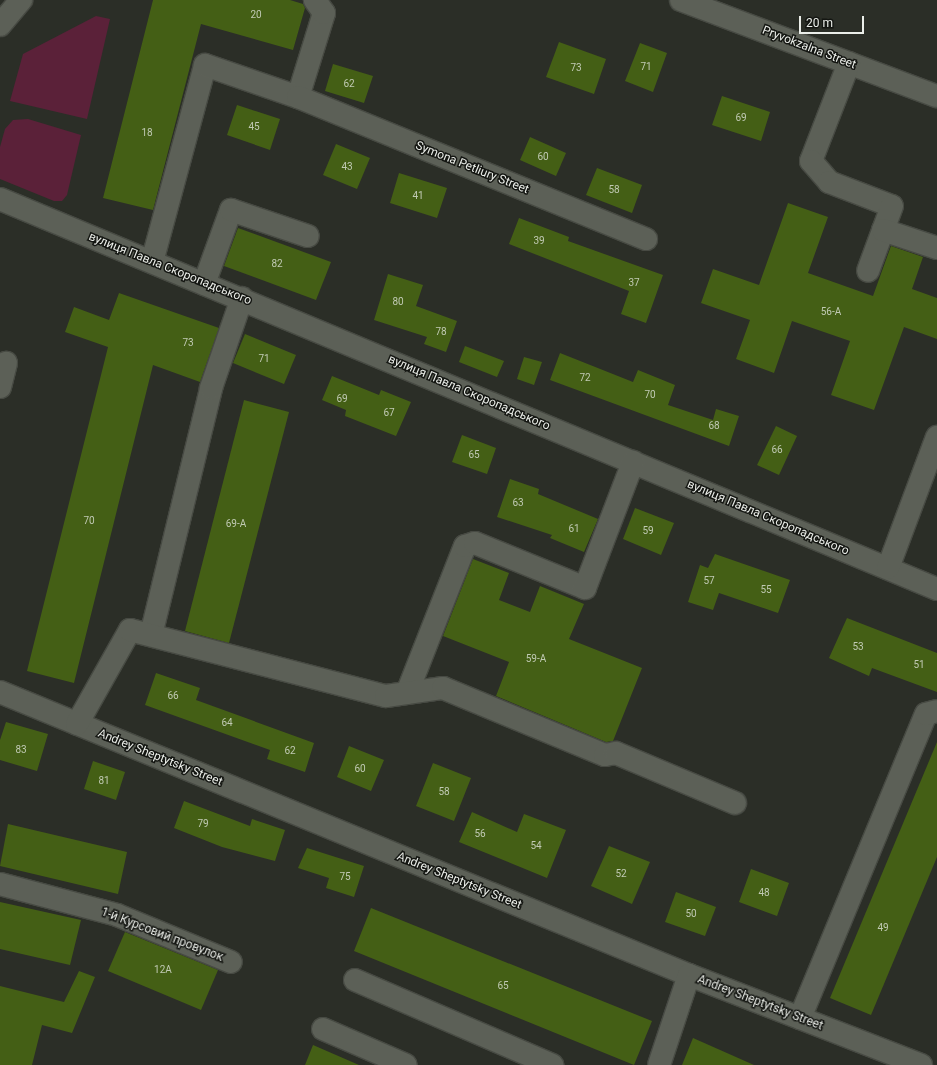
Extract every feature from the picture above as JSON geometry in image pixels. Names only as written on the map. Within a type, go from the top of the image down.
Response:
[{"type":"street","points":[[0,25],[21,0]]},
{"type":"street","points":[[298,97],[324,13],[315,0]]},
{"type":"street","name":"Pryvokzalna Street","points":[[681,0],[937,96]]},
{"type":"street","points":[[849,63],[811,160],[829,182],[892,206],[868,271]]},
{"type":"street","name":"Symona Petliury Street","points":[[152,262],[205,65],[298,97],[646,239]]},
{"type":"street","name":"вулиця Павла Скоропадського","points":[[0,199],[204,284],[242,298],[937,589]]},
{"type":"street","points":[[204,284],[231,210],[308,236]]},
{"type":"street","points":[[883,230],[937,248]]},
{"type":"street","points":[[150,635],[211,388],[242,298]]},
{"type":"street","points":[[0,387],[6,363]]},
{"type":"street","points":[[888,568],[937,437]]},
{"type":"street","points":[[407,693],[464,546],[475,543],[585,588],[633,462]]},
{"type":"street","points":[[77,724],[130,630],[386,696],[443,688],[605,755],[616,753],[735,803]]},
{"type":"street","name":"Andrey Sheptytsky Street","points":[[0,692],[689,975],[921,1065]]},
{"type":"street","points":[[800,1018],[926,714],[937,711]]},
{"type":"street","name":"1-й Курсовий провулок","points":[[0,884],[117,915],[231,962]]},
{"type":"street","points":[[659,1065],[689,975]]},
{"type":"street","points":[[355,980],[552,1065]]},
{"type":"street","points":[[323,1028],[406,1065]]},
{"type":"shaded area","points":[[96,16],[110,19],[87,119],[10,101],[23,54]]},
{"type":"shaded area","points":[[28,119],[81,135],[67,195],[62,201],[54,201],[0,179],[0,147],[5,129],[13,120]]},
{"type":"building","points":[[153,0],[290,0],[303,4],[305,8],[293,50],[201,24],[153,210],[103,198]]},
{"type":"building","points":[[559,42],[606,59],[594,94],[546,77]]},
{"type":"building","points":[[640,43],[667,53],[653,92],[625,81]]},
{"type":"building","points":[[333,64],[373,76],[364,103],[325,91]]},
{"type":"building","points":[[722,96],[770,112],[761,141],[712,125]]},
{"type":"building","points":[[237,105],[280,119],[270,150],[227,135]]},
{"type":"building","points":[[530,137],[566,153],[556,176],[520,160]]},
{"type":"building","points":[[336,144],[370,158],[357,189],[323,175]]},
{"type":"building","points":[[597,168],[642,185],[632,213],[586,195]]},
{"type":"building","points":[[399,173],[447,188],[437,218],[390,203]]},
{"type":"building","points":[[788,203],[828,217],[808,273],[873,296],[891,246],[923,257],[912,289],[937,298],[937,339],[904,327],[874,410],[831,395],[850,341],[792,321],[774,373],[736,359],[750,320],[701,303],[713,269],[759,285]]},
{"type":"building","points":[[519,218],[569,237],[568,241],[663,275],[646,323],[621,314],[629,291],[509,244]]},
{"type":"building","points":[[238,228],[331,262],[316,300],[224,266]]},
{"type":"building","points":[[388,274],[423,285],[416,306],[457,321],[446,352],[424,344],[427,337],[374,320]]},
{"type":"building","points":[[119,293],[219,328],[200,382],[153,365],[74,683],[27,671],[108,347],[65,332],[74,307],[109,320]]},
{"type":"building","points":[[245,334],[296,355],[284,384],[233,363]]},
{"type":"building","points":[[465,346],[504,361],[497,377],[459,362]]},
{"type":"building","points":[[560,353],[633,382],[638,370],[675,385],[668,405],[713,420],[716,409],[739,416],[729,446],[550,380]]},
{"type":"building","points":[[524,357],[542,362],[534,385],[517,379]]},
{"type":"building","points":[[332,376],[379,395],[381,390],[411,402],[396,436],[345,416],[346,410],[322,400]]},
{"type":"building","points":[[244,400],[289,412],[229,643],[185,631]]},
{"type":"building","points":[[776,426],[797,436],[779,475],[757,465]]},
{"type":"building","points":[[462,435],[496,448],[487,474],[452,462]]},
{"type":"building","points":[[510,479],[539,489],[538,494],[598,519],[584,552],[550,538],[552,535],[497,517]]},
{"type":"building","points":[[635,508],[674,523],[661,555],[623,539]]},
{"type":"building","points":[[715,554],[790,580],[778,613],[719,593],[713,610],[688,602],[700,565],[708,568]]},
{"type":"building","points":[[473,559],[509,573],[499,600],[530,612],[540,586],[584,604],[569,639],[642,668],[613,741],[606,742],[496,696],[509,662],[443,636]]},
{"type":"building","points":[[847,618],[937,653],[937,692],[872,668],[869,676],[829,658]]},
{"type":"building","points":[[156,673],[200,688],[196,700],[314,743],[305,772],[267,759],[270,750],[145,705]]},
{"type":"building","points":[[6,722],[48,734],[37,771],[0,760],[0,740]]},
{"type":"building","points":[[937,742],[937,857],[871,1015],[830,998]]},
{"type":"building","points":[[349,746],[384,760],[371,791],[337,777]]},
{"type":"building","points":[[93,761],[125,772],[116,800],[84,789]]},
{"type":"building","points":[[433,763],[471,778],[454,821],[416,806]]},
{"type":"building","points":[[184,801],[250,826],[252,819],[285,830],[275,861],[222,847],[174,828]]},
{"type":"building","points":[[472,812],[517,832],[524,814],[566,830],[547,878],[459,842]]},
{"type":"building","points":[[8,824],[127,852],[118,894],[0,866]]},
{"type":"building","points":[[609,846],[650,862],[632,904],[591,886]]},
{"type":"building","points":[[307,848],[364,866],[354,897],[326,888],[329,878],[298,868]]},
{"type":"building","points":[[751,869],[789,883],[777,916],[739,902]]},
{"type":"building","points":[[676,892],[716,907],[705,936],[665,922]]},
{"type":"building","points":[[0,902],[81,920],[70,965],[0,949]]},
{"type":"building","points":[[371,908],[652,1021],[634,1065],[354,951]]},
{"type":"building","points":[[125,932],[218,970],[201,1010],[108,971]]},
{"type":"building","points":[[79,971],[95,977],[72,1033],[42,1025],[32,1065],[0,1065],[0,986],[64,1002]]},
{"type":"building","points":[[693,1038],[754,1065],[682,1065]]},
{"type":"building","points":[[313,1045],[359,1065],[305,1065]]}]
